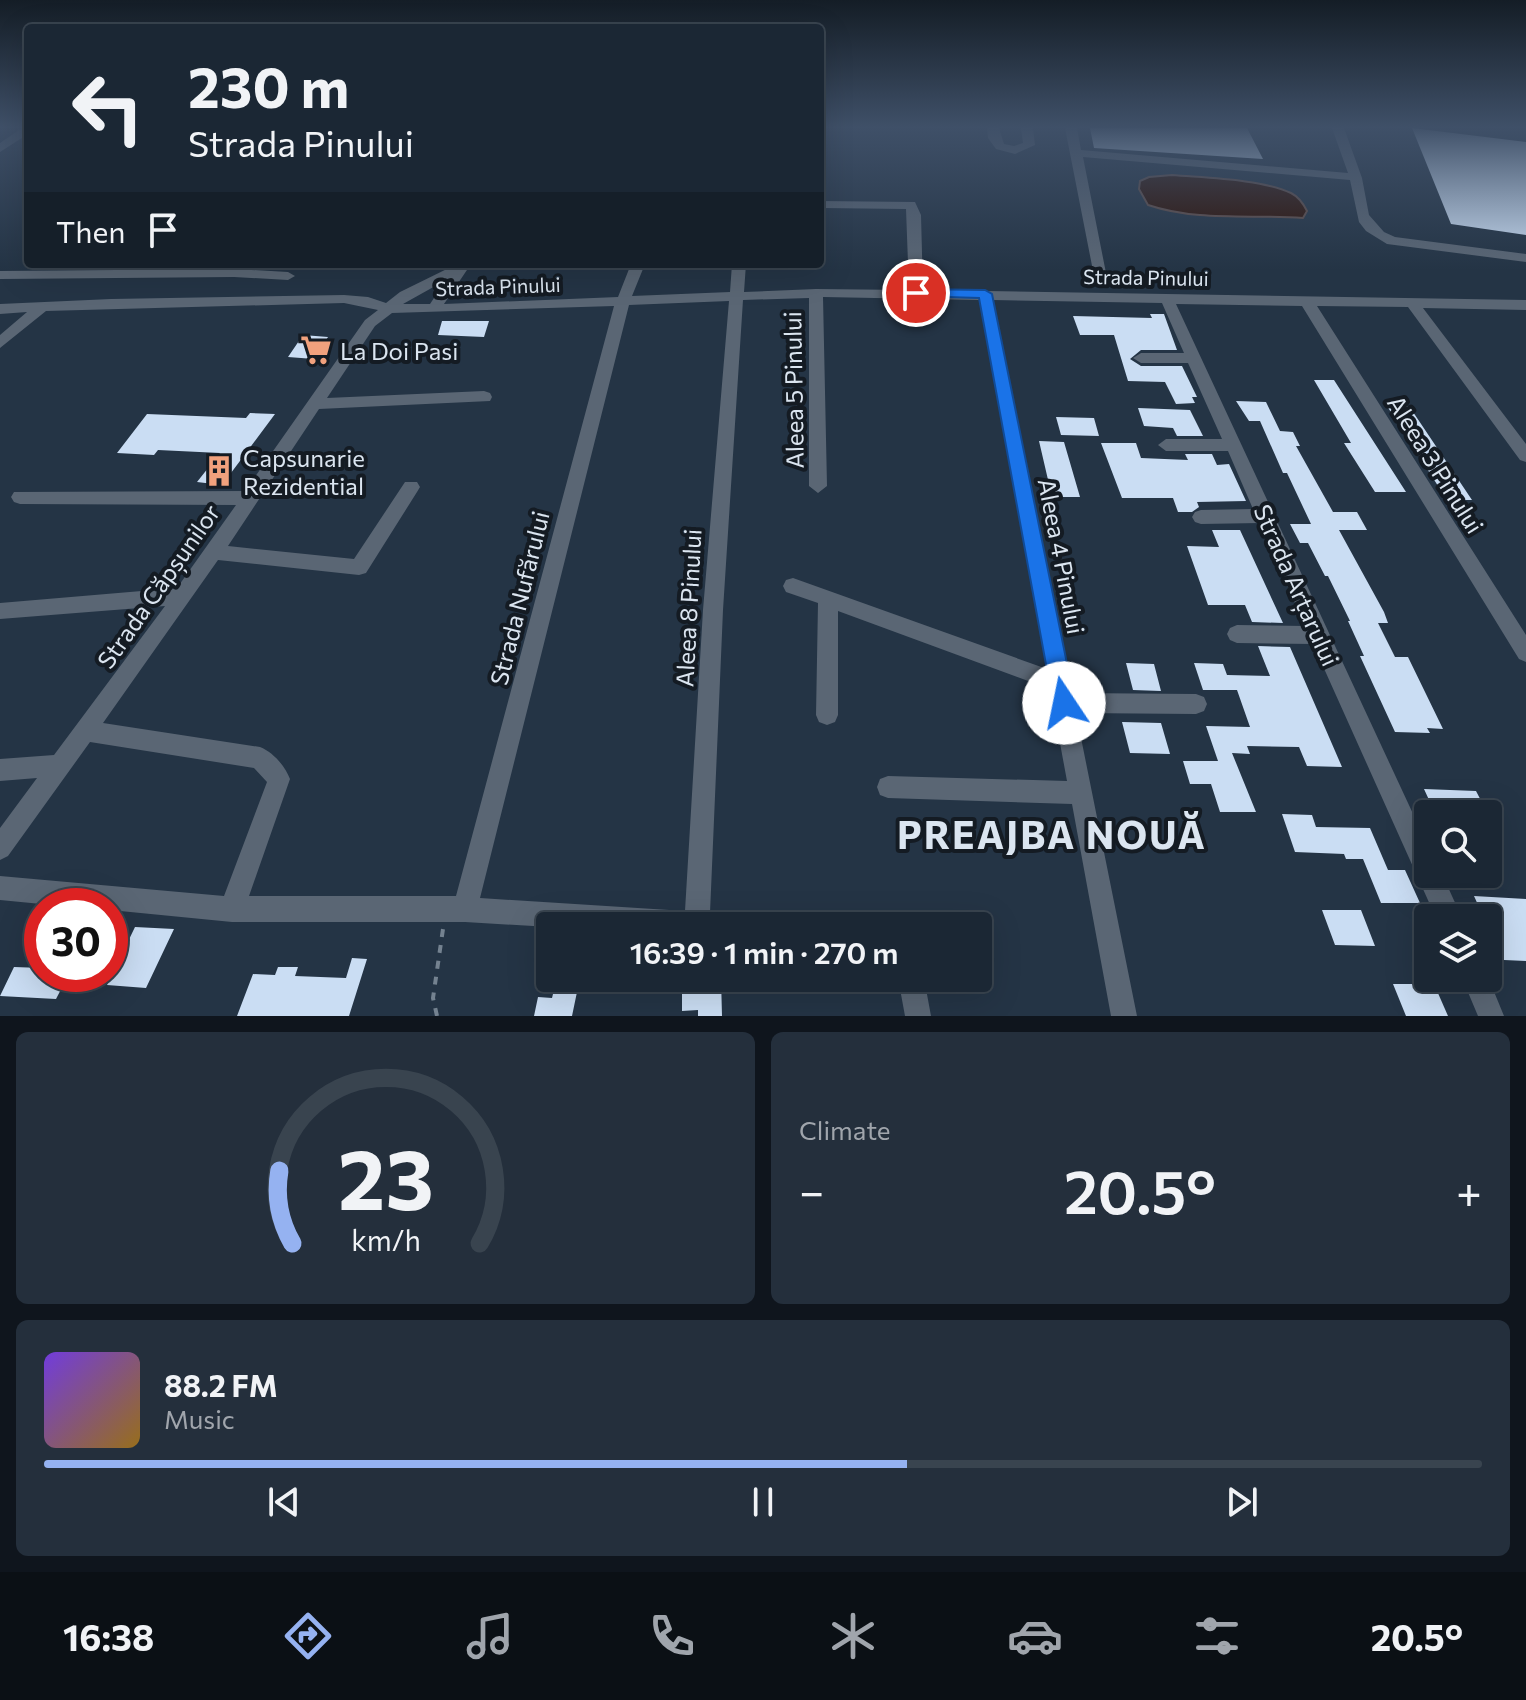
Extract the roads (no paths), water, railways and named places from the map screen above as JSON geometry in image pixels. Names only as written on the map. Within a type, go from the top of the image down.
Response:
[{"type":"street","points":[[1080,175],[1100,278]]},
{"type":"street","points":[[1343,175],[1356,178],[1360,212],[1367,227],[1392,241],[1526,258]]},
{"type":"street","points":[[824,204],[911,205],[915,215],[916,293]]},
{"type":"street","points":[[111,303],[138,268]]},
{"type":"street","points":[[0,275],[138,268],[288,276]]},
{"type":"street","name":"Strada Căpșunilor","points":[[0,848],[183,596],[370,323],[405,295],[457,268]]},
{"type":"street","points":[[434,309],[461,268]]},
{"type":"street","name":"Strada Nufărului","points":[[456,909],[623,301],[636,268]]},
{"type":"street","name":"Aleea 8 Pinului","points":[[705,912],[713,610],[739,268]]},
{"type":"street","name":"Strada Pinului","points":[[0,309],[111,303],[344,299],[368,301],[387,308],[434,309],[816,293],[1526,305]]},
{"type":"street","name":"Aleea 5 Pinului","points":[[816,293],[818,486]]},
{"type":"street","name":"Aleea 4 Pinului","points":[[985,294],[1124,1016]]},
{"type":"street","name":"Strada Arțarului","points":[[1166,297],[1414,842]]},
{"type":"street","name":"Aleea 3 Pinului","points":[[1306,300],[1526,653]]},
{"type":"street","points":[[1411,302],[1526,456]]},
{"type":"street","points":[[0,343],[42,307]]},
{"type":"street","points":[[1141,358],[1193,358]]},
{"type":"street","points":[[315,404],[484,397]]},
{"type":"street","points":[[1166,445],[1233,445]]},
{"type":"street","points":[[214,552],[359,567],[411,487]]},
{"type":"street","points":[[20,497],[249,498]]},
{"type":"street","points":[[1201,517],[1266,516]]},
{"type":"street","points":[[793,586],[1062,693],[1196,704]]},
{"type":"street","points":[[0,611],[183,596]]},
{"type":"street","points":[[827,715],[828,599]]},
{"type":"street","points":[[1237,634],[1320,635]]},
{"type":"street","points":[[86,731],[260,758],[279,779],[232,909]]},
{"type":"street","points":[[0,770],[60,765]]},
{"type":"street","points":[[888,787],[1082,793]]},
{"type":"street","points":[[0,888],[232,909],[456,909],[536,914]]},
{"type":"street","points":[[914,992],[918,1016]]},
{"type":"street","points":[[1481,992],[1491,1016]]},
{"type":"place","name":"La Doi Pasi","points":[[316,350]]},
{"type":"place","name":"Capsunarie Rezidential","points":[[219,471]]},
{"type":"district","name":"PREAJBA NOUĂ","points":[[1052,833]]}]
